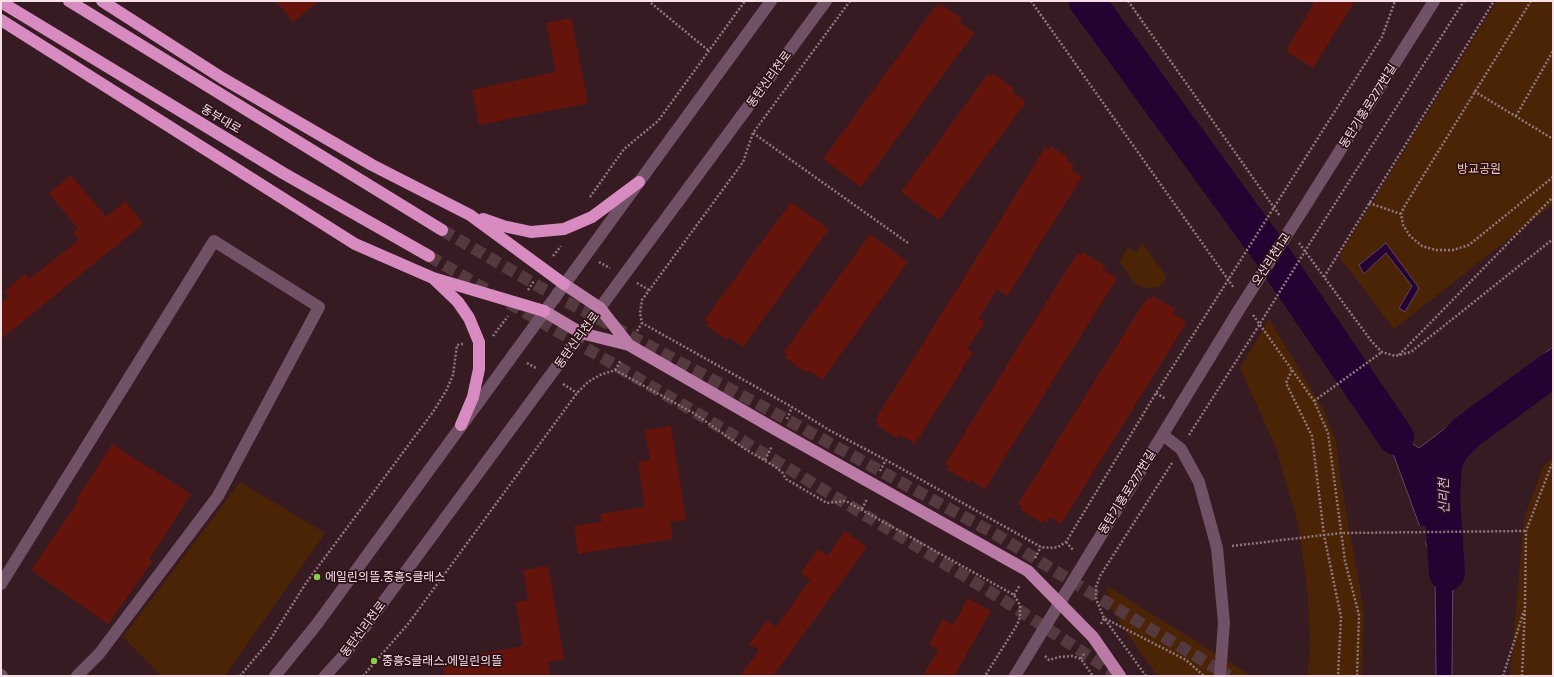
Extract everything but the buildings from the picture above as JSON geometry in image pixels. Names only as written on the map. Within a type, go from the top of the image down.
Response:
[{"type":"highway","name":"동부대로","points":[[70,1],[442,230]]},
{"type":"highway","points":[[102,1],[222,78],[372,164],[470,215],[564,284]]},
{"type":"highway","name":"동부대로","points":[[1,2],[283,174],[429,256]]},
{"type":"highway","points":[[1,20],[355,244],[433,278],[544,311]]},
{"type":"highway","points":[[470,215],[503,226],[531,232],[564,229],[592,217],[639,182]]},
{"type":"highway","points":[[433,278],[458,302],[469,318],[479,342],[479,369],[473,397],[461,425]]},
{"type":"main road","points":[[564,284],[600,308],[629,345]]},
{"type":"main road","points":[[544,311],[581,333],[629,345],[800,444],[1028,571],[1093,638],[1120,676]]},
{"type":"street","points":[[275,676],[317,624],[771,1]]},
{"type":"street","name":"동탄신리천로","points":[[325,676],[345,654],[826,1]]},
{"type":"street","name":"동탄기흥로277번길","points":[[1302,211],[1434,1]]},
{"type":"street","name":"오산리천1교","points":[[1245,310],[1302,211]]},
{"type":"street","points":[[1,584],[214,241],[319,307],[218,496],[99,654],[77,676]]},
{"type":"street","name":"동탄기흥로277번길","points":[[1015,676],[1036,644],[1059,602],[1163,434],[1245,310]]},
{"type":"street","points":[[1163,434],[1181,449],[1199,482],[1217,548],[1224,623],[1220,676]]},
{"type":"path","points":[[587,199],[592,195],[624,149],[658,121],[745,1]]},
{"type":"path","points":[[850,1],[754,133],[743,162],[642,300],[640,313],[642,323],[792,407],[829,430],[886,460],[1041,547],[1058,547],[1066,542],[1156,393],[1382,37],[1395,1]]},
{"type":"path","points":[[1031,1],[1237,293]]},
{"type":"path","points":[[1128,1],[1283,221]]},
{"type":"path","points":[[1146,676],[1104,618],[1096,599],[1096,587],[1100,576],[1464,1]]},
{"type":"path","points":[[1324,277],[1494,1]]},
{"type":"path","points":[[1531,1],[1474,91],[1404,207],[1401,214],[1403,226],[1410,236],[1422,246],[1436,250],[1453,250],[1469,244],[1553,175]]},
{"type":"path","points":[[651,3],[709,50]]},
{"type":"path","points":[[1516,116],[1553,51]]},
{"type":"path","points":[[1474,91],[1553,139]]},
{"type":"path","points":[[754,133],[908,242]]},
{"type":"path","points":[[1398,355],[1553,197]]},
{"type":"path","points":[[1369,203],[1401,214]]},
{"type":"path","points":[[1297,239],[1372,342],[1382,352],[1398,355],[1411,352],[1553,239]]},
{"type":"path","points":[[1245,310],[1314,401],[1328,434],[1345,561],[1359,615],[1357,676]]},
{"type":"path","points":[[240,676],[270,640],[306,583],[433,412],[446,391],[453,375],[457,345]]},
{"type":"path","points":[[1314,401],[1382,352]]},
{"type":"path","points":[[364,676],[408,624],[577,393],[588,382],[600,375],[615,370],[695,414],[745,449],[774,466],[782,472],[786,479],[827,503],[846,501],[1014,595],[1020,605],[1020,617],[1017,625],[985,676]]},
{"type":"path","points":[[1292,370],[1286,383],[1312,436],[1324,535],[1341,617],[1338,676]]},
{"type":"path","points":[[1522,676],[1526,531],[1553,464]]},
{"type":"path","points":[[1217,548],[1341,533],[1526,531]]},
{"type":"path","points":[[1503,676],[1525,606]]},
{"type":"path","points":[[1104,618],[1186,660],[1204,676]]},
{"type":"path","points":[[1049,660],[1059,657],[1072,656],[1081,659],[1093,676]]},
{"type":"green space","name":"방교공원","points":[[1497,1],[1553,1],[1553,204],[1394,329],[1339,256]]},
{"type":"green space","points":[[1142,244],[1166,276],[1162,285],[1148,288],[1141,287],[1133,282],[1124,267],[1119,262],[1128,247],[1136,253]]},
{"type":"green space","points":[[1269,319],[1323,409],[1336,440],[1340,476],[1364,612],[1362,676],[1307,676],[1310,652],[1308,595],[1298,524],[1276,448],[1240,368]]},
{"type":"green space","points":[[1553,458],[1553,676],[1510,676],[1524,518],[1544,465]]},
{"type":"green space","points":[[240,482],[325,533],[225,676],[161,676],[123,637]]},
{"type":"green space","points":[[1107,586],[1251,676],[1157,676],[1108,605]]},
{"type":"shaded area","points":[[1072,1],[1081,1],[1263,255],[1258,262]]},
{"type":"shaded area","points":[[1386,243],[1419,288],[1405,312],[1399,308],[1412,286],[1386,253],[1364,274],[1359,265]]},
{"type":"shaded area","points":[[1276,275],[1397,434],[1419,448],[1553,347],[1553,368],[1525,383],[1509,385],[1428,460],[1453,556],[1452,676],[1436,676],[1435,568],[1394,456],[1272,278],[1278,279]]},
{"type":"pier","points":[[1249,232],[1265,254],[1258,264],[1242,243]]},
{"type":"pier","points":[[1275,273],[1277,273],[1287,286],[1281,295],[1270,279],[1271,277],[1274,277]]},
{"type":"pier","points":[[1447,525],[1451,540],[1423,541],[1417,526]]},
{"type":"waterway","points":[[1087,1],[1272,255],[1396,437]]},
{"type":"waterway","name":"신리천","points":[[1447,573],[1442,498],[1444,463],[1452,447],[1467,432],[1553,369]]},
{"type":"tunnel","points":[[442,230],[545,290],[782,417],[997,535],[1229,676]]},
{"type":"tunnel","points":[[429,256],[492,293]]},
{"type":"tunnel","points":[[509,303],[690,409],[918,547],[1008,603],[1119,676]]},
{"type":"place","name":"에일린의뜰.중흥S클래스","points":[[317,577]]},
{"type":"place","name":"중흥S클래스.에일린의뜰","points":[[374,661]]}]
